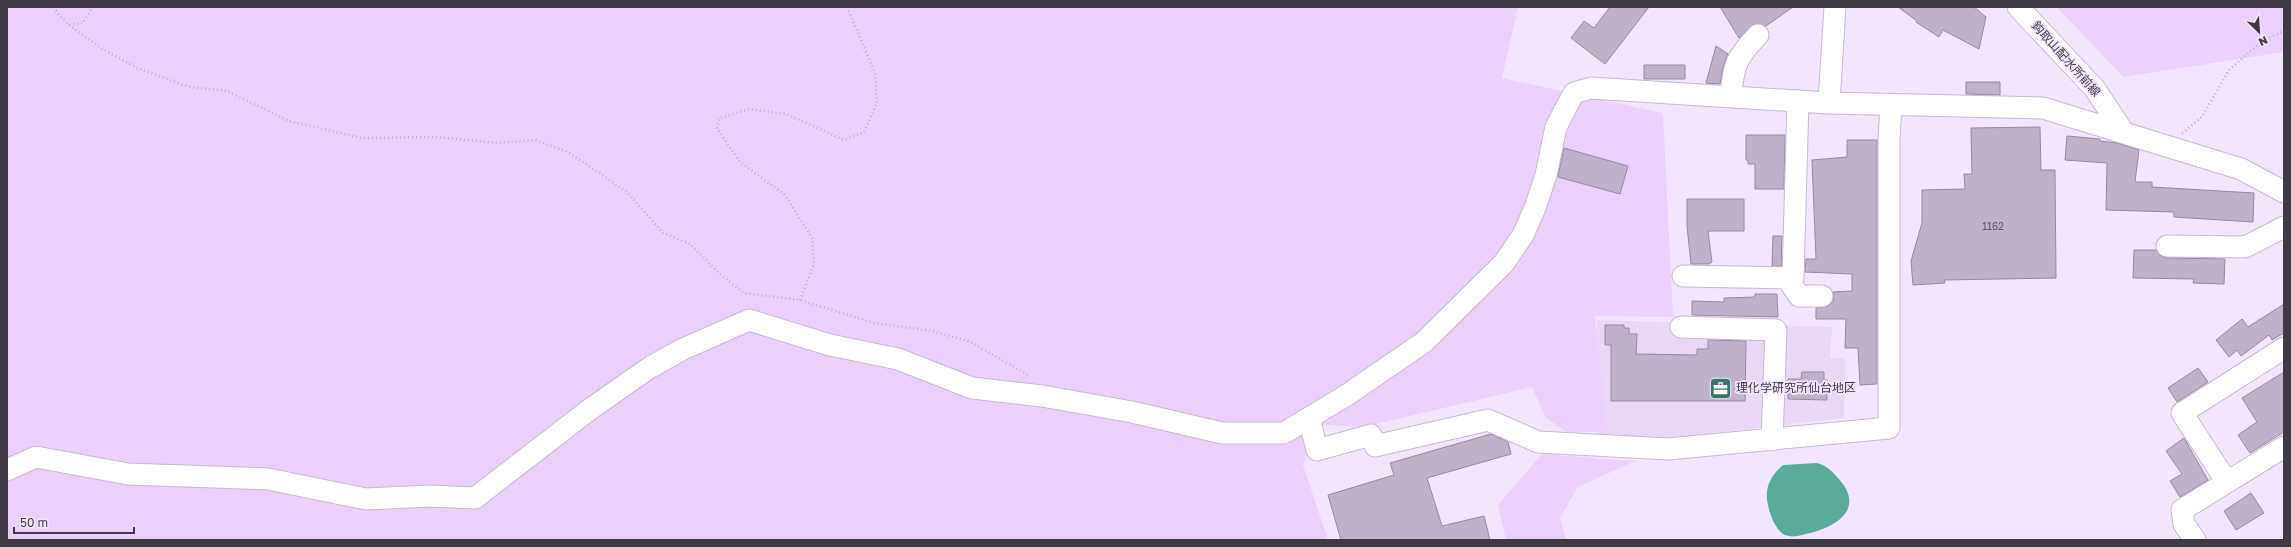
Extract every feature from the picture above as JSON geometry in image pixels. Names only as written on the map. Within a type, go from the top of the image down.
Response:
[{"type":"street","points":[[1829,103],[1835,7]]},
{"type":"street","name":"鈎取山配水所前線","points":[[2018,7],[2095,89],[2124,132]]},
{"type":"street","points":[[1731,97],[1733,76],[1740,54],[1758,35]]},
{"type":"street","points":[[7,470],[36,457],[128,474],[268,479],[366,499],[430,496],[475,498],[589,410],[649,368],[681,350],[749,320],[830,345],[898,359],[972,388],[1055,398],[1132,412],[1222,433],[1284,433],[1347,395],[1424,342],[1504,263],[1523,235],[1535,208],[1550,161],[1556,127],[1574,94],[1591,88],[1829,103],[2043,108],[2241,168],[2284,192]]},
{"type":"street","points":[[1683,276],[1713,285],[1793,278],[1798,101]]},
{"type":"street","points":[[1309,418],[1317,450],[1371,435],[1375,446],[1488,420],[1538,442],[1668,449],[1889,428],[1889,140],[1891,105]]},
{"type":"street","points":[[2177,252],[2245,247],[2284,227]]},
{"type":"street","points":[[1787,278],[1799,296],[1822,296]]},
{"type":"street","points":[[1681,327],[1776,330],[1772,440]]},
{"type":"street","points":[[2227,482],[2182,413],[2284,348]]},
{"type":"street","points":[[2195,540],[2184,524],[2182,510],[2284,447]]},
{"type":"path","points":[[54,7],[58,14],[69,25],[102,48],[137,68],[189,87],[227,91],[289,121],[362,138],[436,137],[498,143],[535,140],[542,142],[568,152],[627,192],[663,232],[690,244],[720,274],[744,293],[800,300],[874,323],[933,331],[971,342],[1031,376]]},
{"type":"path","points":[[69,25],[83,23],[91,10],[90,7]]},
{"type":"path","points":[[800,300],[814,264],[812,238],[785,195],[740,162],[717,128],[720,118],[749,109],[786,114],[844,140],[864,132],[877,102],[875,73],[847,7]]},
{"type":"path","points":[[2166,146],[2202,117],[2229,70],[2262,41],[2284,31]]},
{"type":"shaded area","points":[[7,7],[1518,7],[1502,78],[1663,113],[1673,317],[1595,316],[1607,432],[1566,432],[1545,417],[1532,387],[1363,427],[1315,424],[1303,465],[1328,540],[7,540]]},
{"type":"shaded area","points":[[2057,7],[2284,7],[2284,52],[2123,77]]},
{"type":"shaded area","name":"理化学研究所仙台地区","points":[[1597,320],[1832,327],[1830,358],[1845,358],[1844,418],[1674,437],[1598,436]]},
{"type":"shaded area","points":[[1542,454],[1635,461],[1578,487],[1560,518],[1566,540],[1506,540],[1498,505]]},
{"type":"shaded area","points":[[1817,463],[1824,465],[1831,471],[1846,488],[1849,498],[1849,506],[1845,514],[1839,520],[1821,530],[1796,536],[1783,534],[1775,525],[1769,509],[1767,494],[1771,478],[1783,465]]},
{"type":"building","points":[[1610,7],[1649,7],[1605,64],[1571,38],[1584,21],[1594,28]]},
{"type":"building","points":[[1720,7],[1793,7],[1766,26],[1754,24],[1739,38]]},
{"type":"building","points":[[1898,7],[1974,7],[1986,17],[1979,49],[1943,30],[1939,37],[1916,22],[1917,21]]},
{"type":"building","points":[[1716,46],[1728,54],[1723,67],[1720,84],[1706,83]]},
{"type":"building","points":[[1644,65],[1685,65],[1685,79],[1644,79]]},
{"type":"building","points":[[1966,82],[2000,82],[2000,95],[1966,94]]},
{"type":"building","points":[[2040,127],[2041,170],[2055,170],[2056,278],[1944,280],[1945,283],[1913,285],[1911,261],[1922,223],[1922,190],[1965,189],[1964,174],[1972,174],[1971,128]]},
{"type":"building","points":[[1746,135],[1785,135],[1784,189],[1755,189],[1755,164],[1748,164],[1748,160],[1746,160]]},
{"type":"building","points":[[2067,136],[2100,139],[2100,141],[2117,143],[2139,150],[2135,182],[2152,182],[2152,187],[2254,193],[2253,222],[2174,217],[2174,212],[2106,210],[2107,163],[2065,160]]},
{"type":"building","points":[[1847,140],[1877,140],[1877,384],[1860,385],[1858,348],[1845,348],[1846,319],[1816,319],[1816,308],[1828,306],[1833,302],[1833,292],[1852,291],[1852,274],[1805,272],[1806,259],[1816,259],[1812,160],[1847,157]]},
{"type":"building","points":[[1564,148],[1628,166],[1620,194],[1558,177]]},
{"type":"building","points":[[1687,199],[1744,199],[1744,231],[1708,231],[1712,262],[1709,264],[1691,264],[1687,226]]},
{"type":"building","points":[[1773,236],[1782,236],[1781,266],[1772,266]]},
{"type":"building","points":[[2134,250],[2156,250],[2161,256],[2167,258],[2225,259],[2224,284],[2193,283],[2194,279],[2133,278]]},
{"type":"building","points":[[1755,294],[1777,294],[1778,317],[1692,315],[1692,301],[1724,302],[1724,298],[1755,297]]},
{"type":"building","points":[[2284,304],[2284,333],[2272,340],[2269,335],[2241,356],[2237,350],[2229,357],[2216,340],[2242,319],[2248,327]]},
{"type":"building","points":[[1605,325],[1624,325],[1624,328],[1629,328],[1629,334],[1637,334],[1636,354],[1697,355],[1697,349],[1708,349],[1708,340],[1746,341],[1745,401],[1611,401],[1611,345],[1605,345]]},
{"type":"building","points":[[2198,368],[2208,382],[2177,402],[2168,388]]},
{"type":"building","points":[[1802,372],[1824,372],[1824,380],[1827,380],[1827,400],[1788,399],[1788,379],[1801,379]]},
{"type":"building","points":[[2284,372],[2284,432],[2250,453],[2238,435],[2257,422],[2242,398]]},
{"type":"building","points":[[1491,434],[1508,442],[1511,454],[1427,478],[1442,526],[1484,516],[1490,540],[1341,540],[1328,495],[1394,475],[1390,463]]},
{"type":"building","points":[[2184,438],[2208,480],[2180,497],[2170,481],[2182,474],[2166,451]]},
{"type":"building","points":[[2251,493],[2264,513],[2236,530],[2224,511]]},
{"type":"place","name":"理化学研究所仙台地区","points":[[1721,388]]}]
